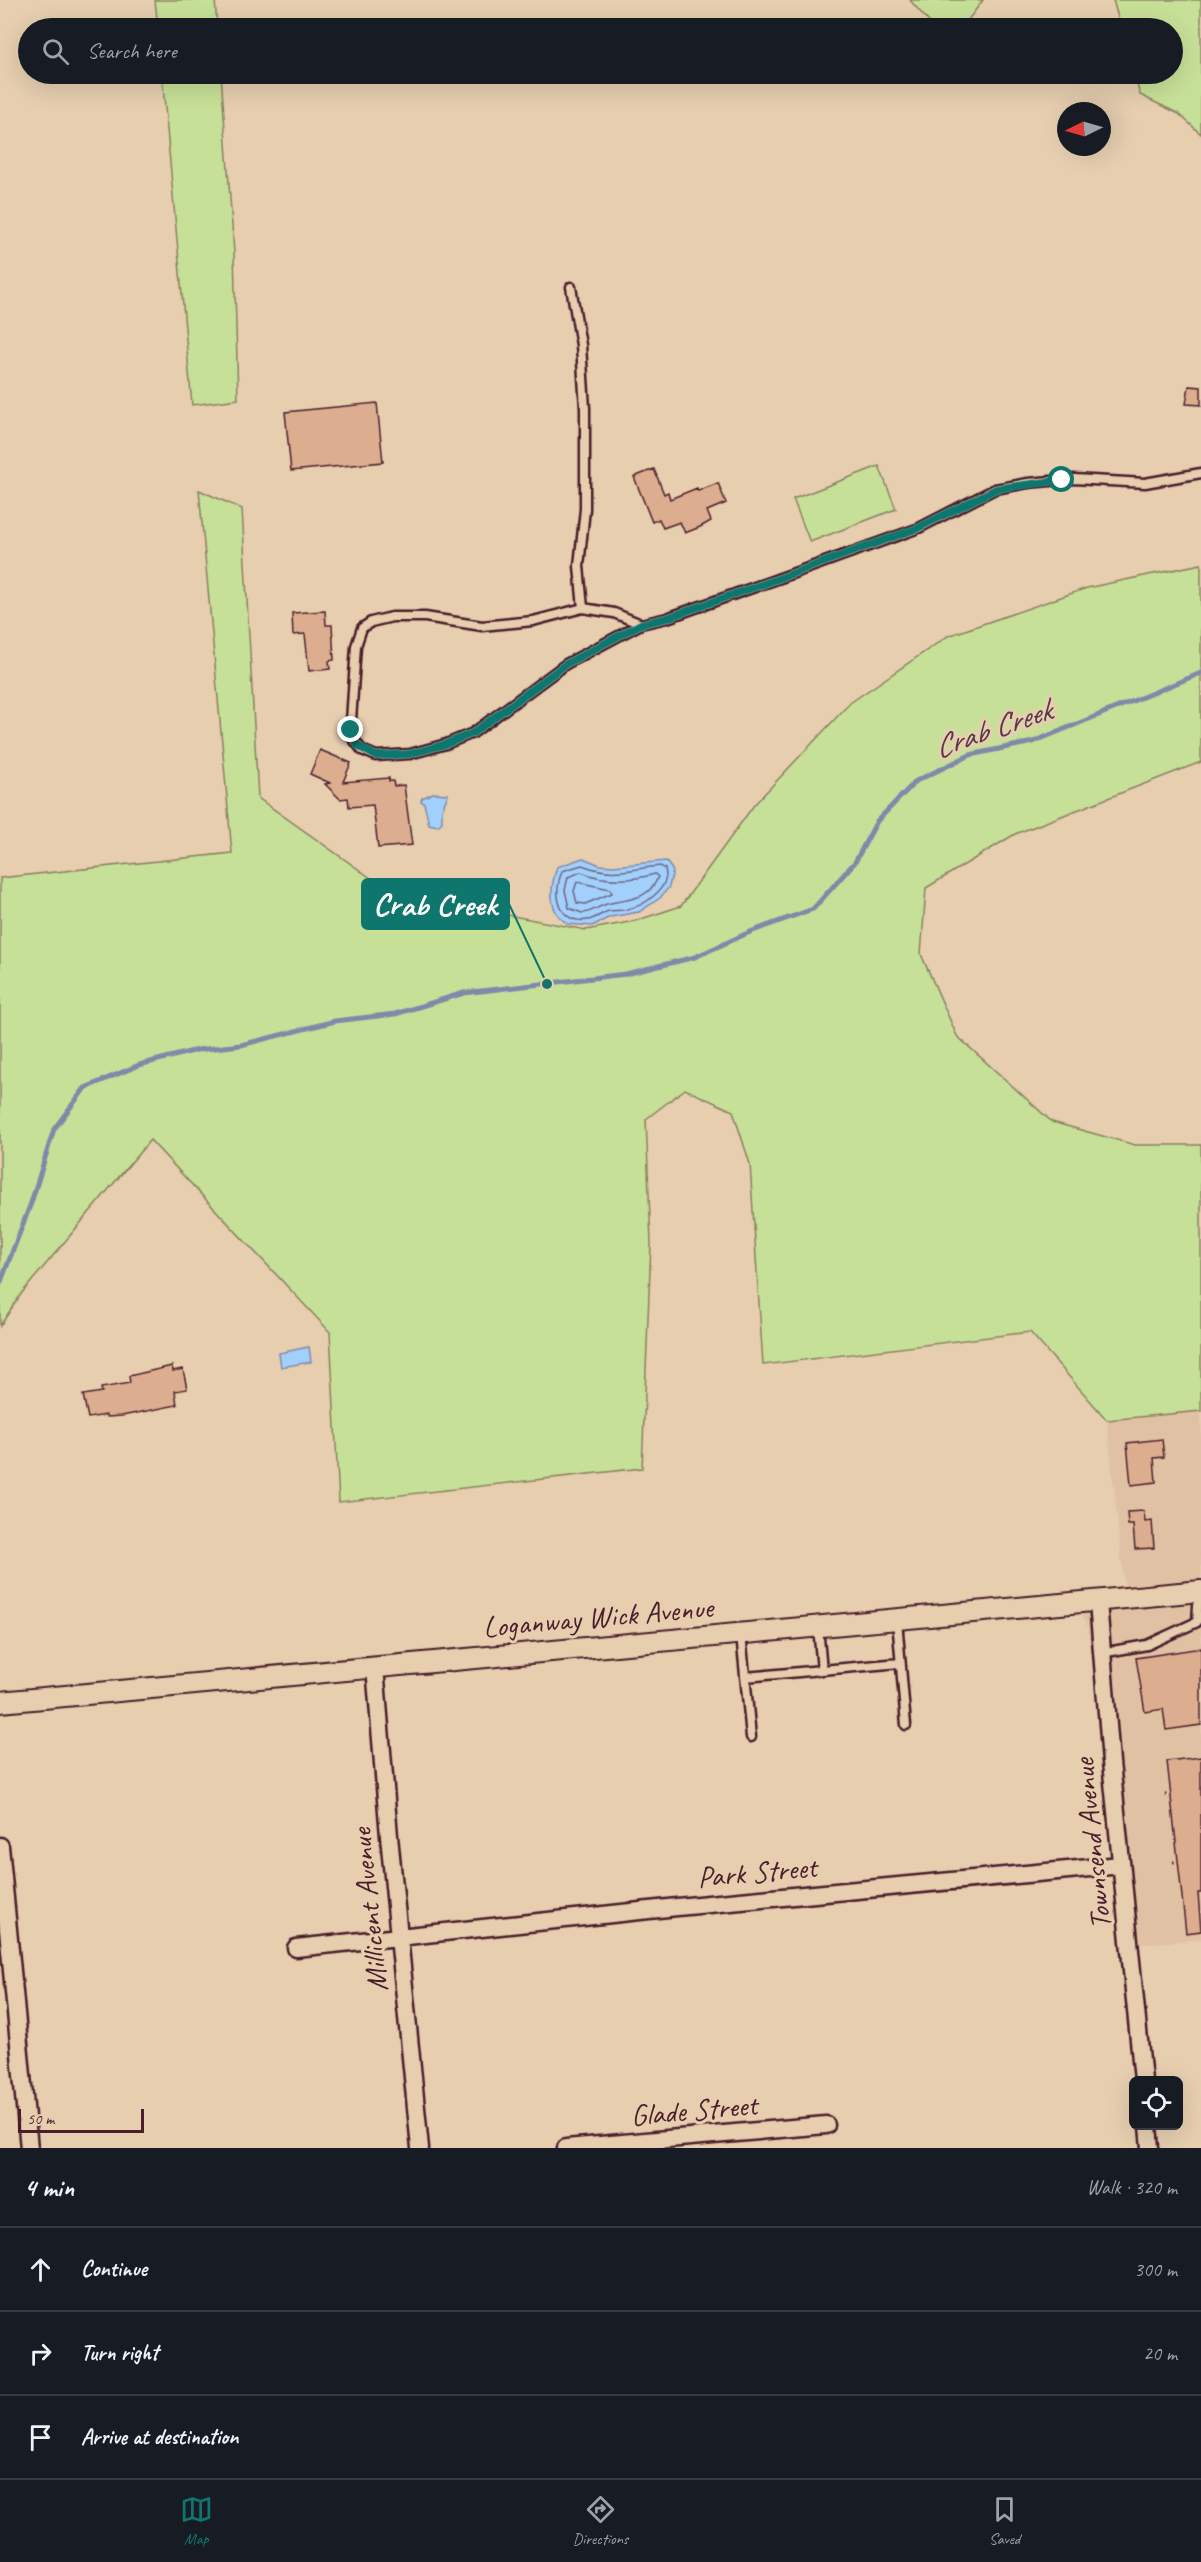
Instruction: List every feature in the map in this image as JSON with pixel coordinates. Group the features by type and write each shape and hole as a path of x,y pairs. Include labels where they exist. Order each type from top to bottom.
{"street":[{"name":"Loganway Wick Avenue","path":"0,1702 1200,1591"},
{"name":"Townsend Avenue","path":"1098,1602 1143,2076"},
{"name":"Millicent Avenue","path":"375,1667 420,2148"},
{"path":"0,1846 28,2148"},
{"name":"Park Street","path":"296,1948 677,1907 1121,1865"},
{"name":"Glade Street","path":"566,2148 826,2126"},
{"path":"1148,2130 1150,2148"}],"lane":[{"path":"571,287 581,345 585,409 585,509 579,566 583,608"},
{"path":"641,624 614,613 583,608 533,621 482,626 425,617 392,616 371,622 362,628 356,646 352,737 358,746 376,756 410,754 446,744 473,733 566,664 641,624 720,599 918,528 996,489 1074,479 1145,483 1201,473"},
{"path":"1101,1653 1147,1645 1197,1622 1200,1591"},
{"path":"897,1620 906,1725"},
{"path":"818,1627 822,1670"},
{"path":"741,1634 751,1737"},
{"path":"745,1677 900,1663"}],"path":[{"path":"1165,1795 1171,1794"}],"shaded area":[{"path":"1201,1411 1201,1579 1124,1585 1107,1420"},
{"path":"1201,1603 1201,1939 1121,1946 1088,1628 1080,1613"}],"green space":[{"path":"155,0 215,0 216,18 157,18"},
{"path":"910,0 983,0 970,18 925,18"},
{"path":"1113,0 1201,0 1201,134 1179,114 1140,95 1137,84 1183,84 1183,18 1118,18"},
{"path":"163,84 222,84 234,253 238,399 192,405"},
{"path":"879,466 896,509 810,542 793,499"},
{"path":"199,490 242,509 258,798 392,893 586,930 635,921 681,906 754,805 850,703 948,636 1087,588 1201,564 1201,762 1015,834 926,888 921,954 957,1036 1052,1122 1135,1145 1201,1145 1201,1411 1107,1420 1030,1332 763,1365 750,1164 733,1111 685,1089 646,1119 651,1244 642,1468 339,1502 330,1332 150,1140 21,1294 0,1326 0,878 232,853"}],"water":[{"path":"433,793 448,794 442,810 442,822 438,826 429,824 424,803 421,801 422,798"},
{"path":"583,858 600,865 613,866 666,861 673,871 669,887 660,898 639,912 610,917 592,926 568,924 556,913 553,906 552,891 555,875 557,867"},
{"path":"309,1347 311,1362 281,1367 279,1353"}],"building":[{"path":"1189,386 1201,387 1201,405 1186,404"},
{"path":"377,403 383,462 291,471 285,412"},
{"path":"654,469 664,494 668,492 670,499 697,488 698,491 718,483 726,503 707,511 711,521 685,533 680,522 663,528 659,519 652,522 634,477"},
{"path":"325,611 326,625 332,625 334,660 329,661 330,669 309,671 305,634 293,635 292,613"},
{"path":"320,750 351,763 343,782 389,778 389,781 393,781 394,786 404,785 412,845 378,848 373,805 349,807 348,798 340,799 325,784 330,783 310,774"},
{"path":"172,1366 173,1371 183,1369 187,1389 175,1391 177,1405 122,1416 107,1417 106,1415 88,1418 83,1395 102,1392 101,1388 130,1383 129,1376"},
{"path":"1162,1439 1164,1457 1154,1458 1156,1482 1131,1485 1127,1443"},
{"path":"1144,1511 1145,1522 1152,1521 1154,1548 1135,1549 1133,1525 1128,1525 1127,1512"},
{"path":"1201,1648 1201,1725 1166,1730 1163,1709 1145,1712 1136,1658"},
{"path":"1201,1757 1201,1893 1198,1893 1201,1931 1186,1933 1167,1761"}],"waterway":[{"name":"Crab Creek","path":"0,1284 31,1203 54,1129 85,1088 139,1065 197,1050 241,1045 335,1021 395,1014 464,993 626,974 695,957 750,932 813,909 855,862 877,821 916,781 970,755 1033,742 1201,673"}],"place":[{"name":"Crab Creek","path":"547,984"}],"route":[{"path":"351,730 352,737 358,746 368,754 376,756 410,754 446,744 473,733 566,664 641,624 667,618 918,528 996,489 1062,480"}]}
